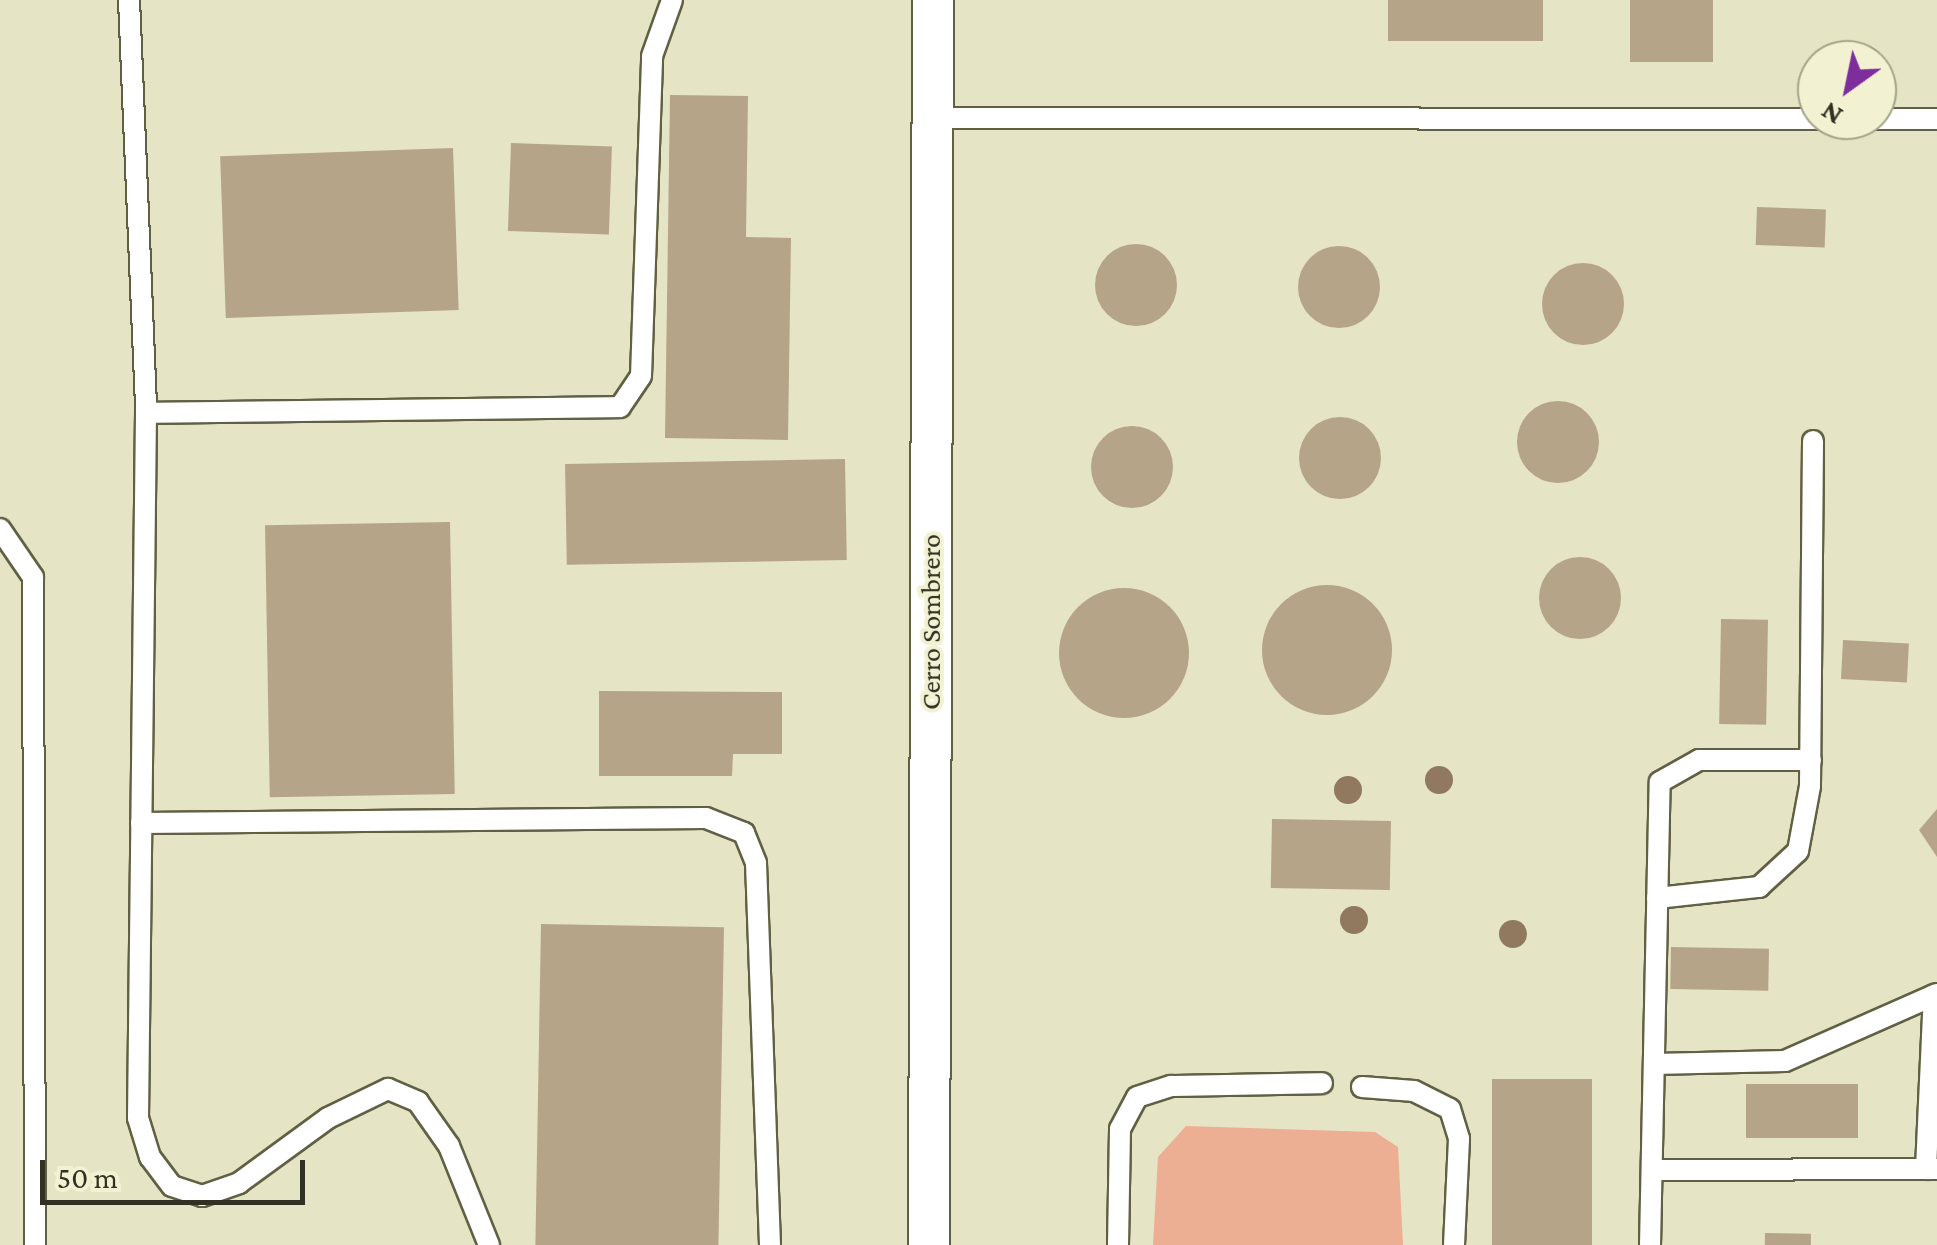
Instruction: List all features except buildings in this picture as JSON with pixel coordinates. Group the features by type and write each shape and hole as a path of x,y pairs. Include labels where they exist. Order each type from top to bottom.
{"street":[{"name":"Cerro Sombrero","path":"929,1245 933,0"}],"lane":[{"path":"128,0 146,413 138,1118 150,1157 172,1186 202,1196 239,1183 328,1118 388,1089 418,1102 449,1146 488,1245"},
{"path":"146,413 620,407 641,376 652,56 672,0"},
{"path":"920,0 933,0"},
{"path":"933,118 1937,119"},
{"path":"1658,898 1759,886 1798,851 1810,760 1814,441"},
{"path":"0,530 33,578 36,1245"},
{"path":"1650,1245 1660,782 1699,760 1810,760"},
{"path":"141,823 706,818 744,833 756,863 770,1245"},
{"path":"1652,1170 1932,1169 1936,994 1786,1061 1654,1064"},
{"path":"1118,1245 1120,1129 1137,1097 1171,1086 1322,1083"},
{"path":"1362,1087 1414,1091 1450,1109 1459,1139 1454,1245"}],"shaded area":[{"path":"1186,1126 1375,1132 1398,1147 1403,1245 1153,1245 1158,1157"}]}
